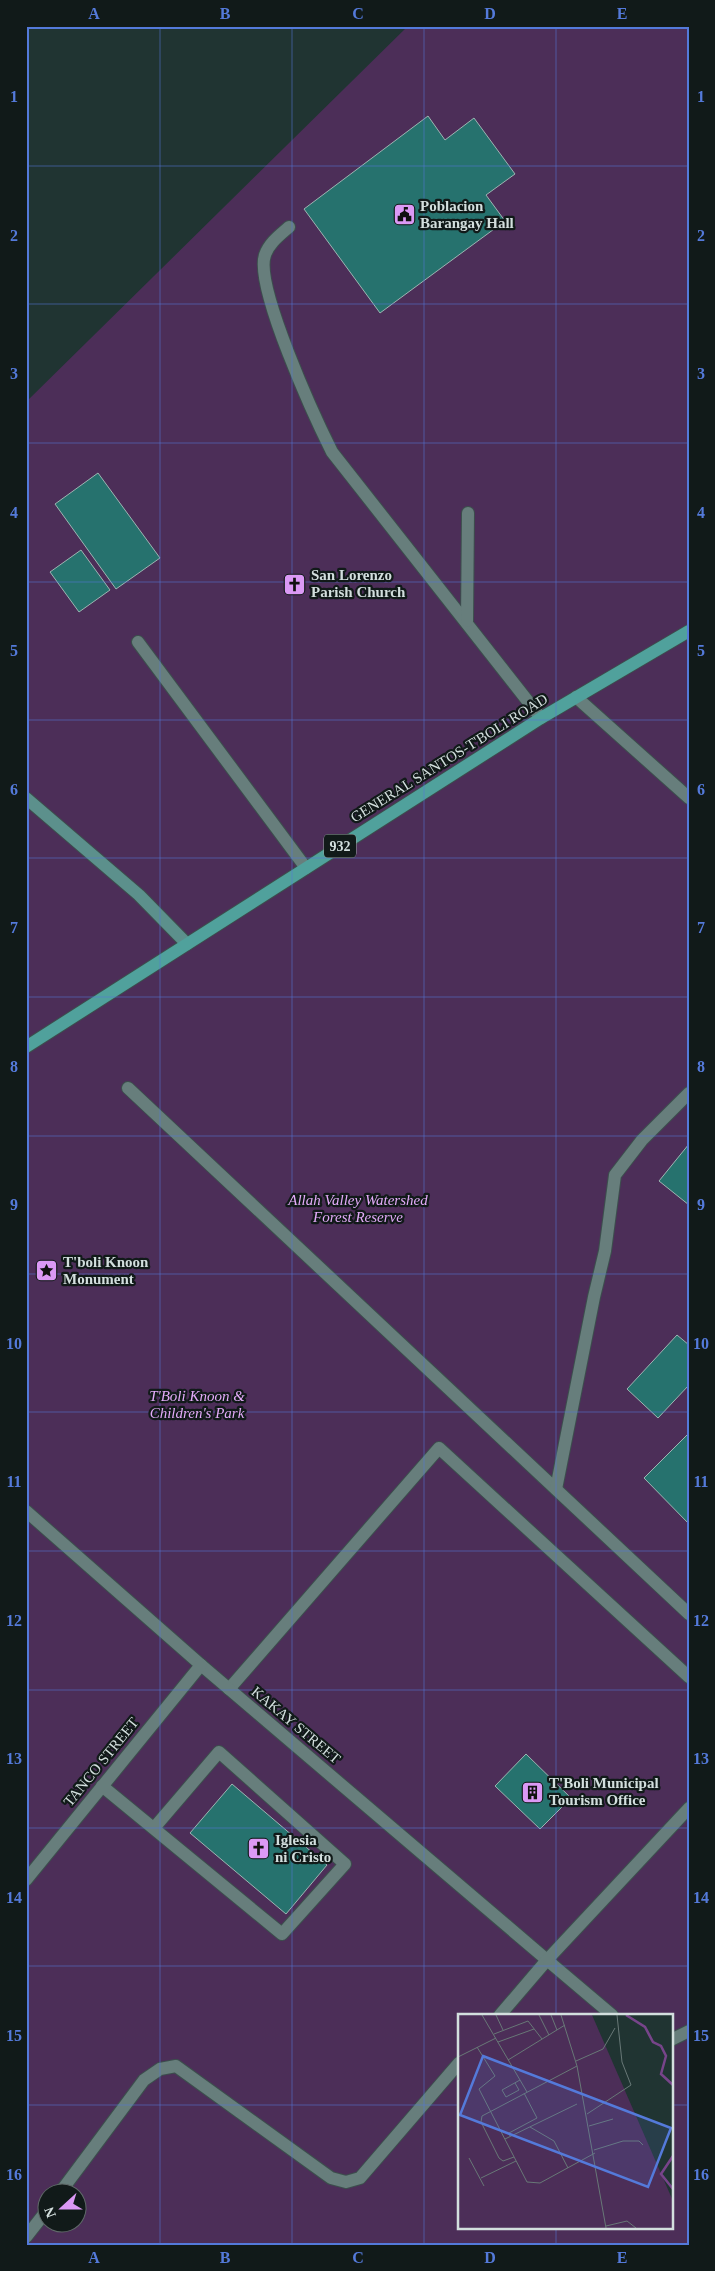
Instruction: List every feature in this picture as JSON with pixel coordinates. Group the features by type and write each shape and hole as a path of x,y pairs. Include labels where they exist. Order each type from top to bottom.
{"main road":[{"name":"GENERAL SANTOS-T'BOLI ROAD","path":"26,1047 541,718 689,631"}],"street":[{"path":"290,227 274,240 264,257 266,282 278,325 313,415 332,452 467,621 541,718"},
{"path":"467,621 468,513"},
{"path":"138,642 306,868"},
{"path":"576,697 689,798"},
{"path":"26,798 139,895 188,944"},
{"path":"128,1088 689,1614"},
{"path":"556,1490 594,1297 605,1251 615,1175 642,1140 689,1093"},
{"path":"229,1689 439,1448 689,1677"},
{"name":"KAKAY STREET","path":"26,1511 229,1689 611,2014"},
{"name":"TANCO STREET","path":"26,1880 202,1665"},
{"path":"102,1786 282,1934 345,1864 219,1752 154,1828"},
{"path":"501,2014 547,1960 689,1808"},
{"path":"672,2040 689,2032"},
{"path":"66,2184 144,2080 160,2069 176,2066 331,2178 346,2182 360,2178 458,2063"},
{"path":"26,2237 38,2222"}],"green space":[{"name":"Allah Valley Watershed Forest Reserve","path":"408,26 689,26 689,2245 26,2245 26,402"}],"building":[{"name":"Poblacion Barangay Hall","path":"428,116 445,140 474,118 515,174 486,195 505,221 380,313 304,209"},
{"path":"98,473 160,558 116,589 55,504"},
{"path":"81,550 110,590 79,612 50,572"},
{"path":"689,1144 689,1205 659,1181"},
{"path":"677,1335 689,1345 689,1385 658,1418 627,1389"},
{"path":"689,1433 689,1524 644,1478"},
{"name":"T'Boli Municipal Tourism Office","path":"526,1754 571,1798 540,1829 495,1786"},
{"name":"Iglesia ni Cristo","path":"232,1784 327,1865 286,1914 190,1833"}],"place":[{"name":"Poblacion Barangay Hall","path":"404,215"},
{"name":"San Lorenzo Parish Church","path":"295,584"},
{"name":"T'boli Knoon Monument","path":"47,1271"},
{"name":"T'Boli Municipal Tourism Office","path":"533,1792"},
{"name":"Iglesia ni Cristo","path":"259,1849"}],"park label":[{"name":"T'Boli Knoon & Children's Park","path":"197,1404"}]}
